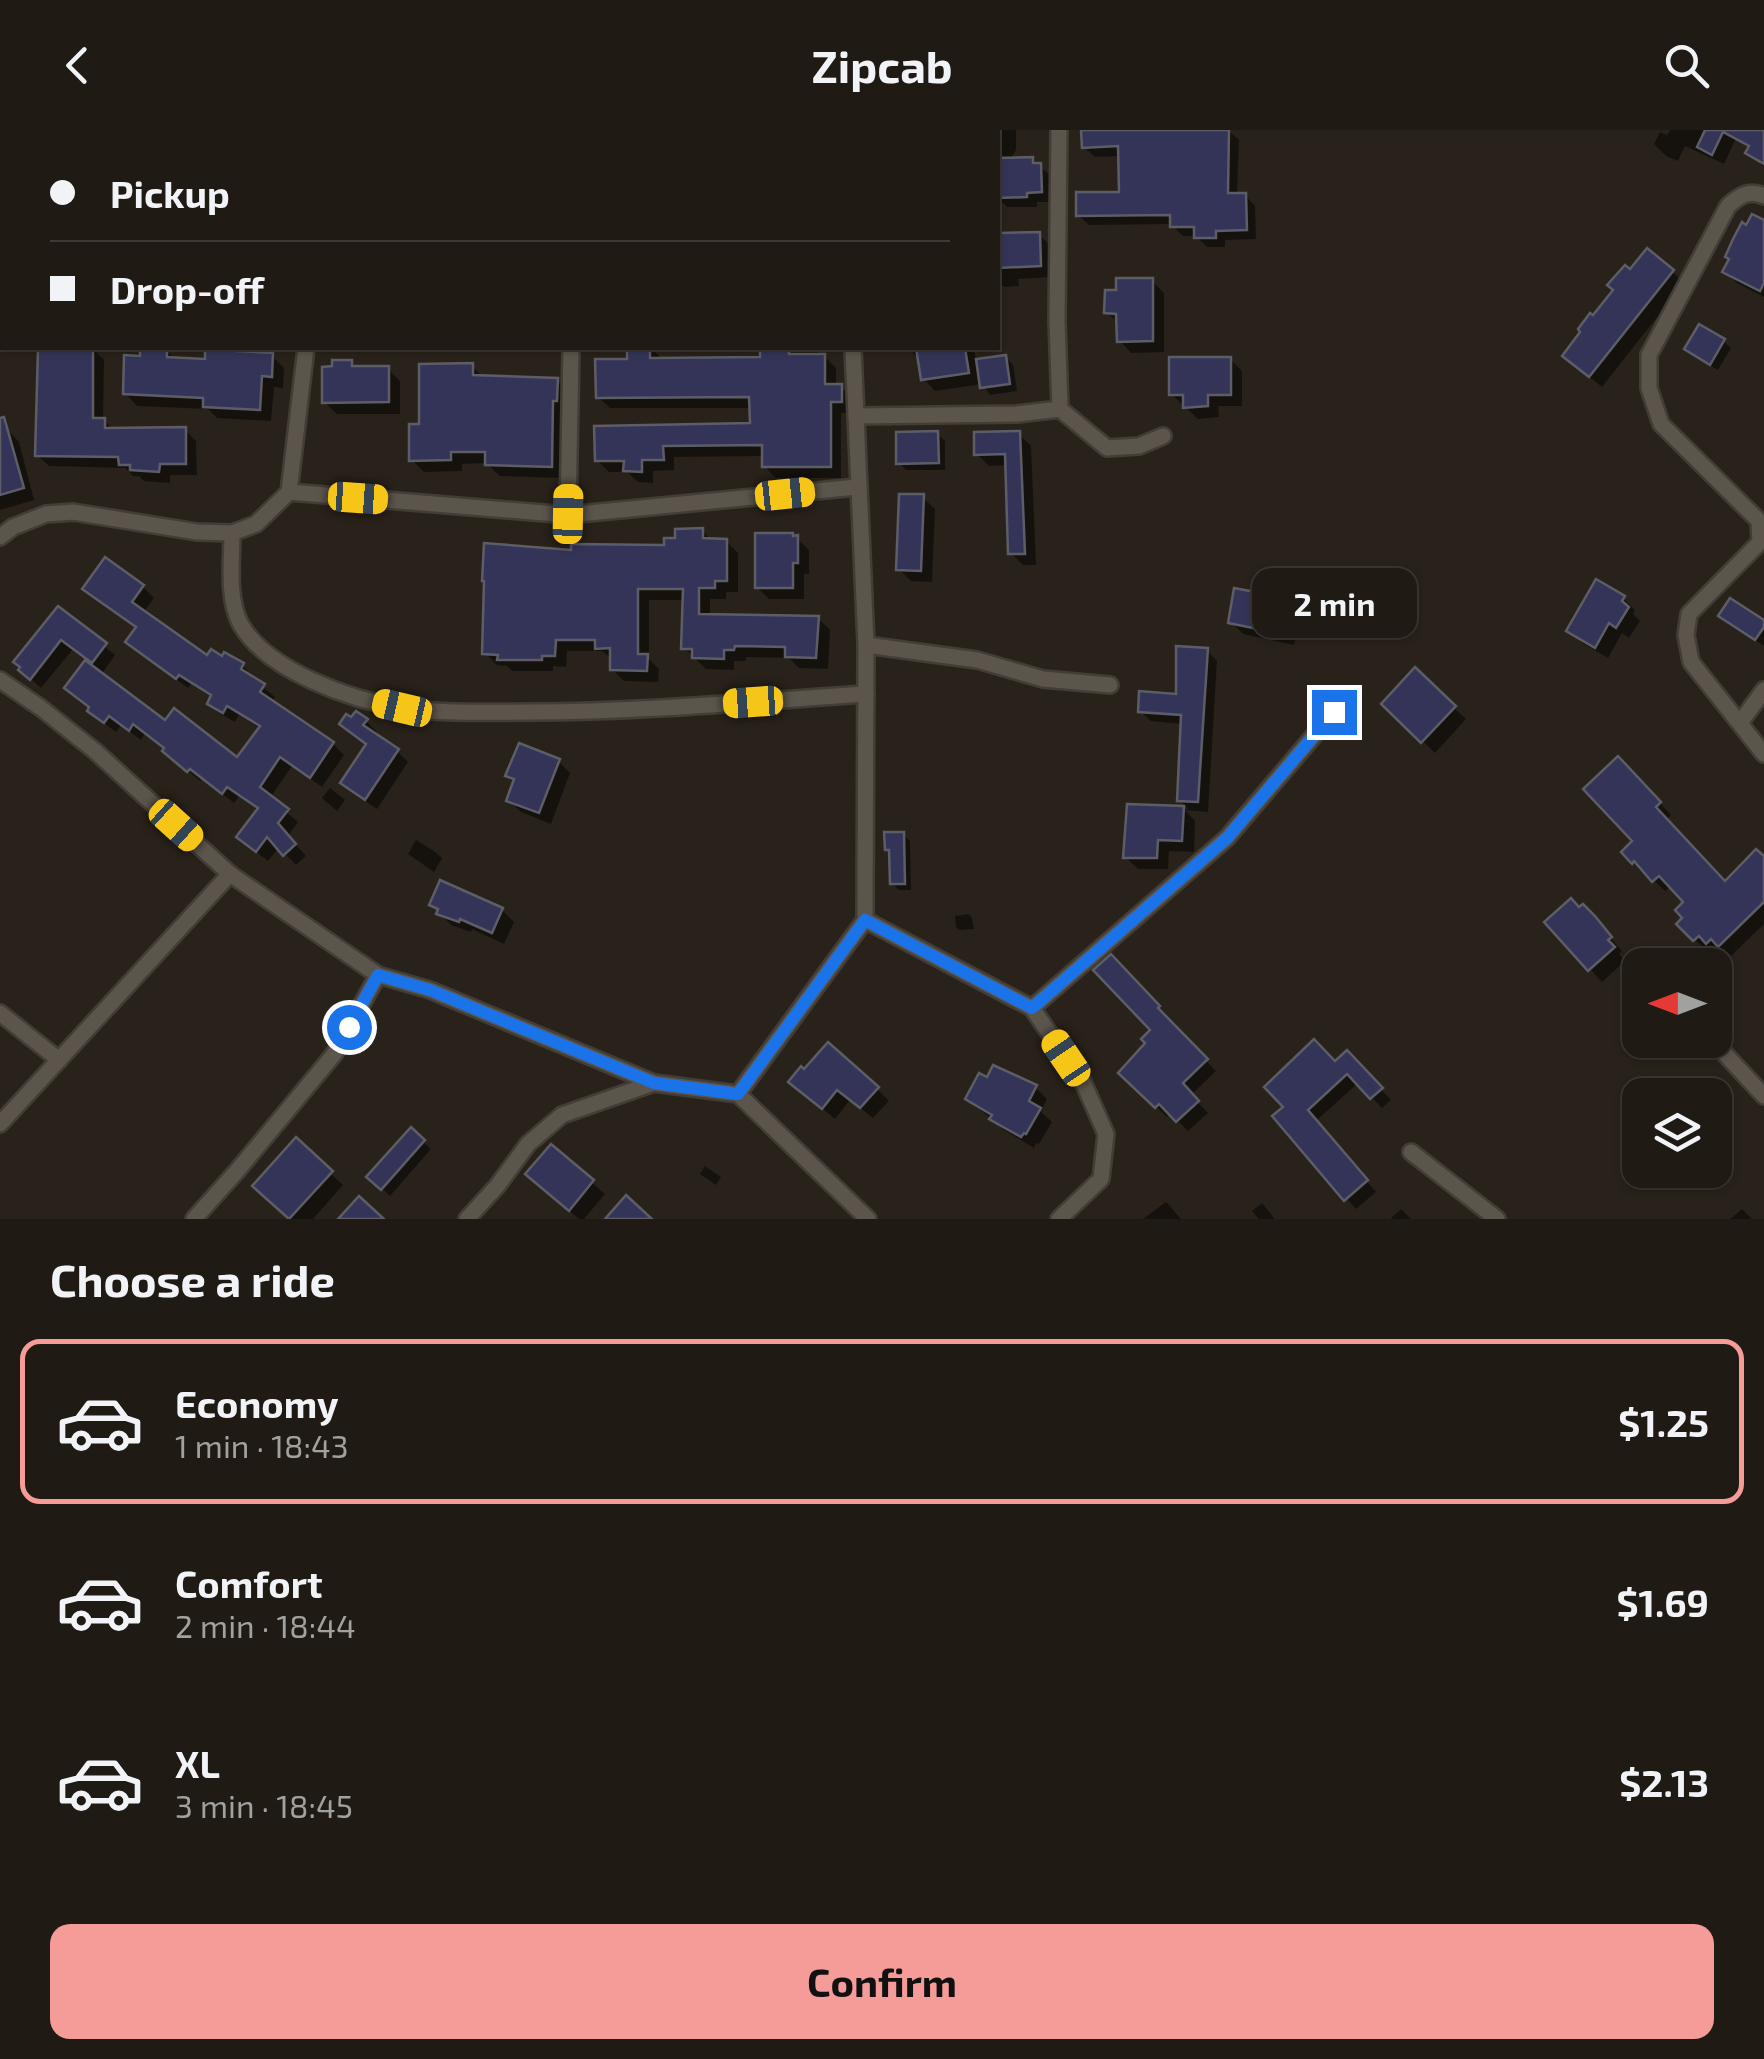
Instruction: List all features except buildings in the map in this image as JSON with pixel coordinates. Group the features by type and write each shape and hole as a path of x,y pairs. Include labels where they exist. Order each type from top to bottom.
{"street":[{"path":"1058,130 1060,409"},
{"path":"1764,196 1757,192 1741,194 1728,206 1649,355 1649,388 1661,424 1760,521 1760,542 1690,614 1686,634 1691,662 1764,754"},
{"path":"0,537 13,527 46,514 73,512 197,532 232,533 256,524 289,492 306,350"},
{"path":"568,514 571,350"},
{"path":"738,1094 865,920 866,645 853,350"},
{"path":"856,416 1017,414 1060,409 1107,448 1139,446 1164,436"},
{"path":"289,492 568,514 858,487"},
{"path":"232,533 232,596 242,627 268,654 298,675 360,699 458,713 584,712 866,694"},
{"path":"866,645 977,660 1043,679 1110,685"},
{"path":"0,680 95,751 230,874 378,975 430,990 654,1083 738,1094 868,1219"},
{"path":"1740,723 1764,690"},
{"path":"1032,1008 1227,838 1334,712"},
{"path":"0,1124 230,874"},
{"path":"865,920 1032,1008 1083,1082 1106,1134 1101,1179 1060,1219"},
{"path":"194,1219 335,1052 378,975"},
{"path":"0,1013 59,1060"},
{"path":"1729,1058 1764,1096"},
{"path":"466,1219 498,1185 528,1144 562,1115 654,1083"},
{"path":"1411,1152 1497,1219"}],"route":[{"path":"349,1027 378,975 430,990 654,1083 738,1094 865,920 1032,1008 1227,838 1334,712"}]}
